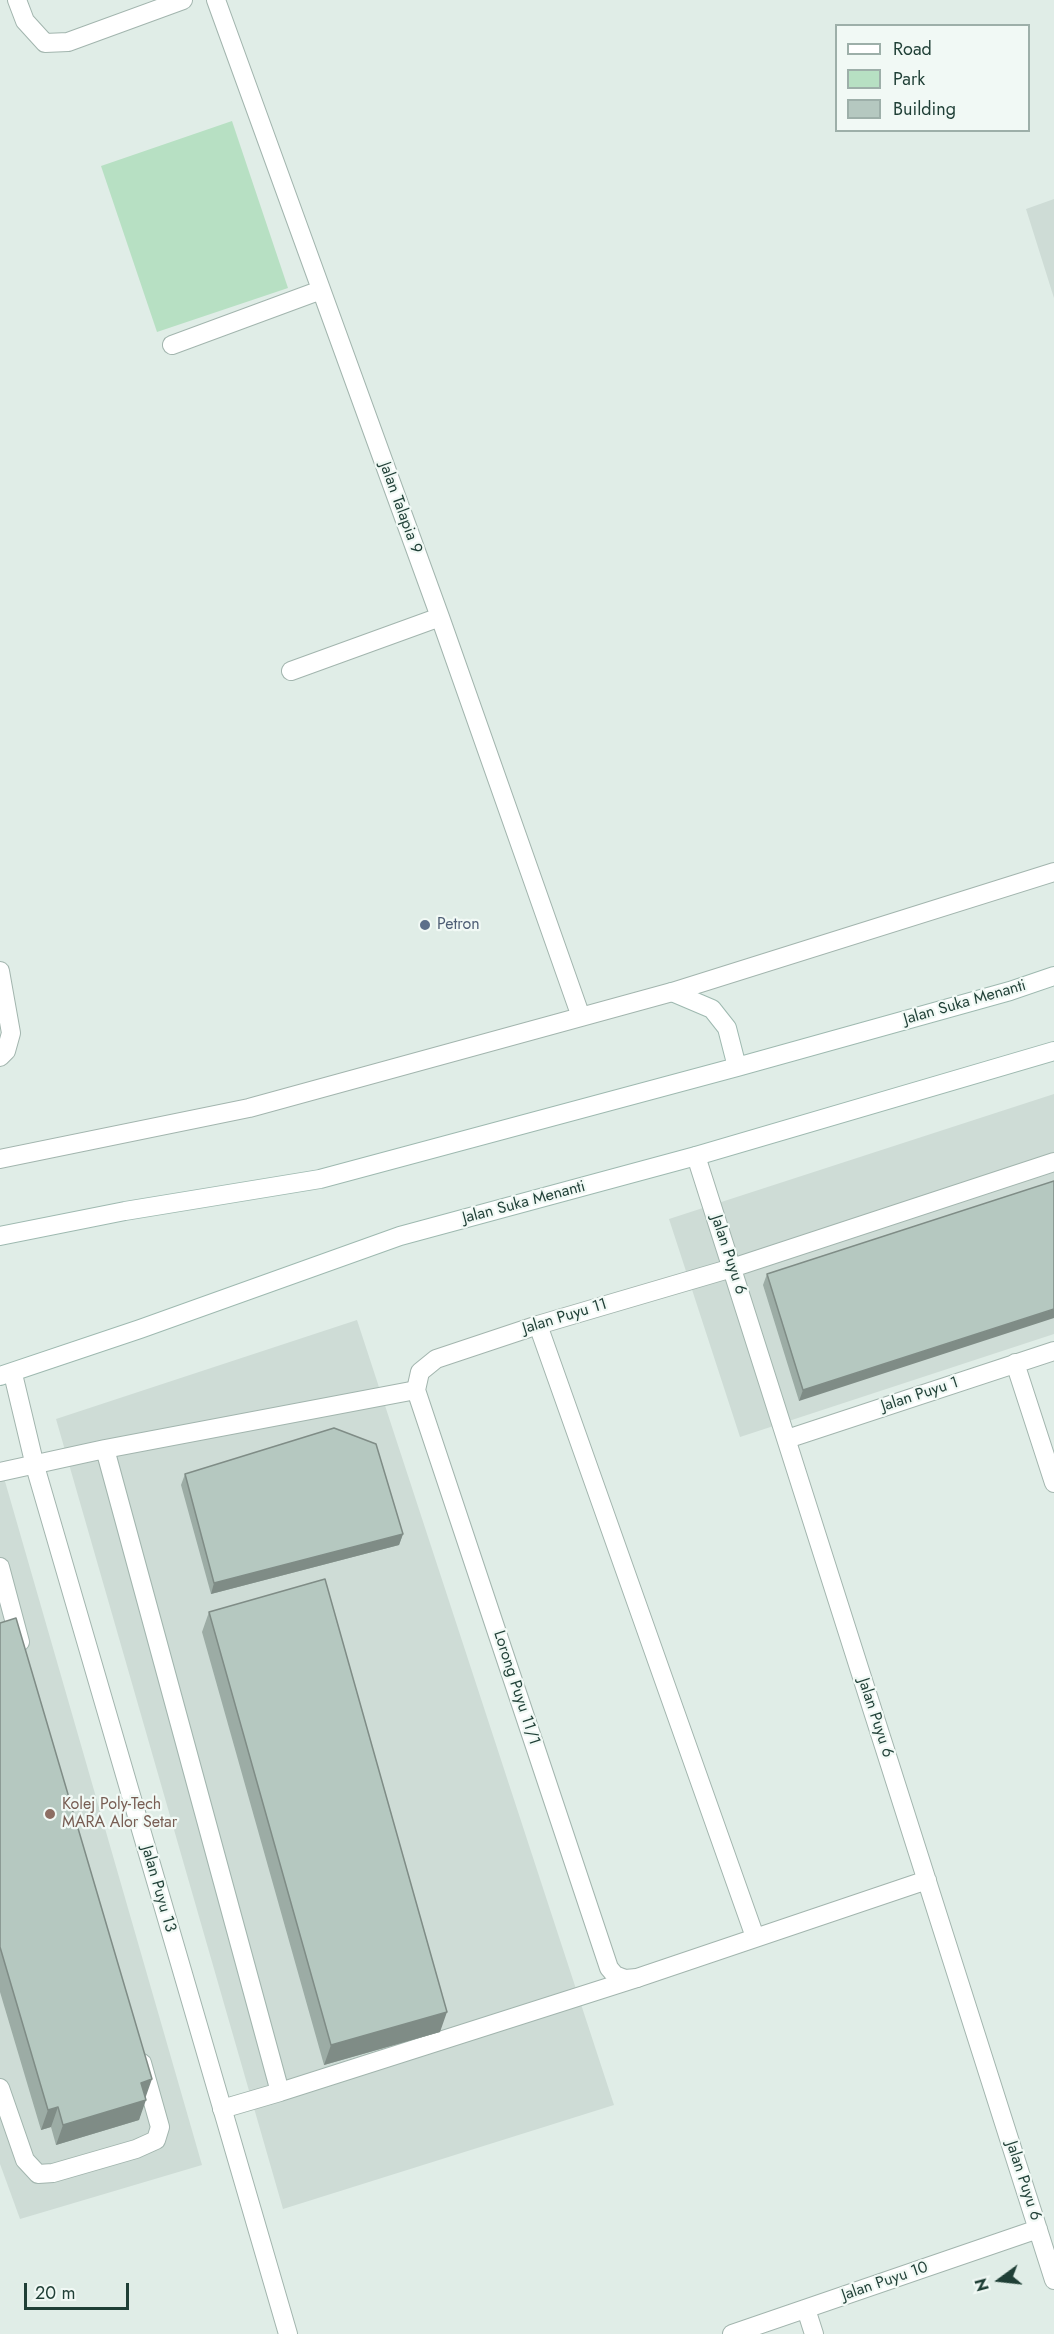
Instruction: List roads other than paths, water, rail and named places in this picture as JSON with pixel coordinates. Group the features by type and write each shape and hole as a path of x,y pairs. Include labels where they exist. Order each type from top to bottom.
{"street":[{"path":"17,0 25,21 45,43 68,42 183,0"},
{"name":"Jalan Talapia 9","path":"216,0 440,617 580,1017"},
{"path":"172,345 321,290"},
{"path":"291,671 440,617"},
{"path":"0,1159 249,1108 672,992 1054,872"},
{"path":"0,971 11,1033 6,1051 0,1057"},
{"name":"Jalan Suka Menanti","path":"0,1236 320,1179 737,1067 1010,991 1054,976"},
{"path":"672,992 712,1009 728,1028 737,1067"},
{"name":"Jalan Suka Menanti","path":"6,1375 400,1236 696,1156 1054,1051"},
{"name":"Jalan Puyu 6","path":"696,1156 1054,2280"},
{"name":"Jalan Puyu 11","path":"416,1390 420,1372 436,1359 538,1324 732,1268 1054,1162"},
{"path":"538,1324 755,1937"},
{"name":"Jalan Puyu 1","path":"787,1439 1054,1351"},
{"path":"1015,1363 1054,1483"},
{"name":"Jalan Puyu 13","path":"6,1375 35,1466 288,2334"},
{"path":"0,1472 105,1449 416,1390"},
{"name":"Lorong Puyu 11/1","path":"416,1390 609,1968 631,1978"},
{"path":"105,1449 280,2092"},
{"path":"0,1567 7,1623 24,1655"},
{"path":"222,2109 927,1880"},
{"path":"0,2088 25,2160 38,2174 53,2173 136,2149 156,2140 160,2127 137,2046"},
{"name":"Jalan Puyu 10","path":"732,2334 1038,2229"},
{"path":"806,2309 814,2334"}],"place":[{"name":"Petron","path":"425,925"},
{"name":"Kolej Poly-Tech MARA Alor Setar","path":"50,1814"}]}
